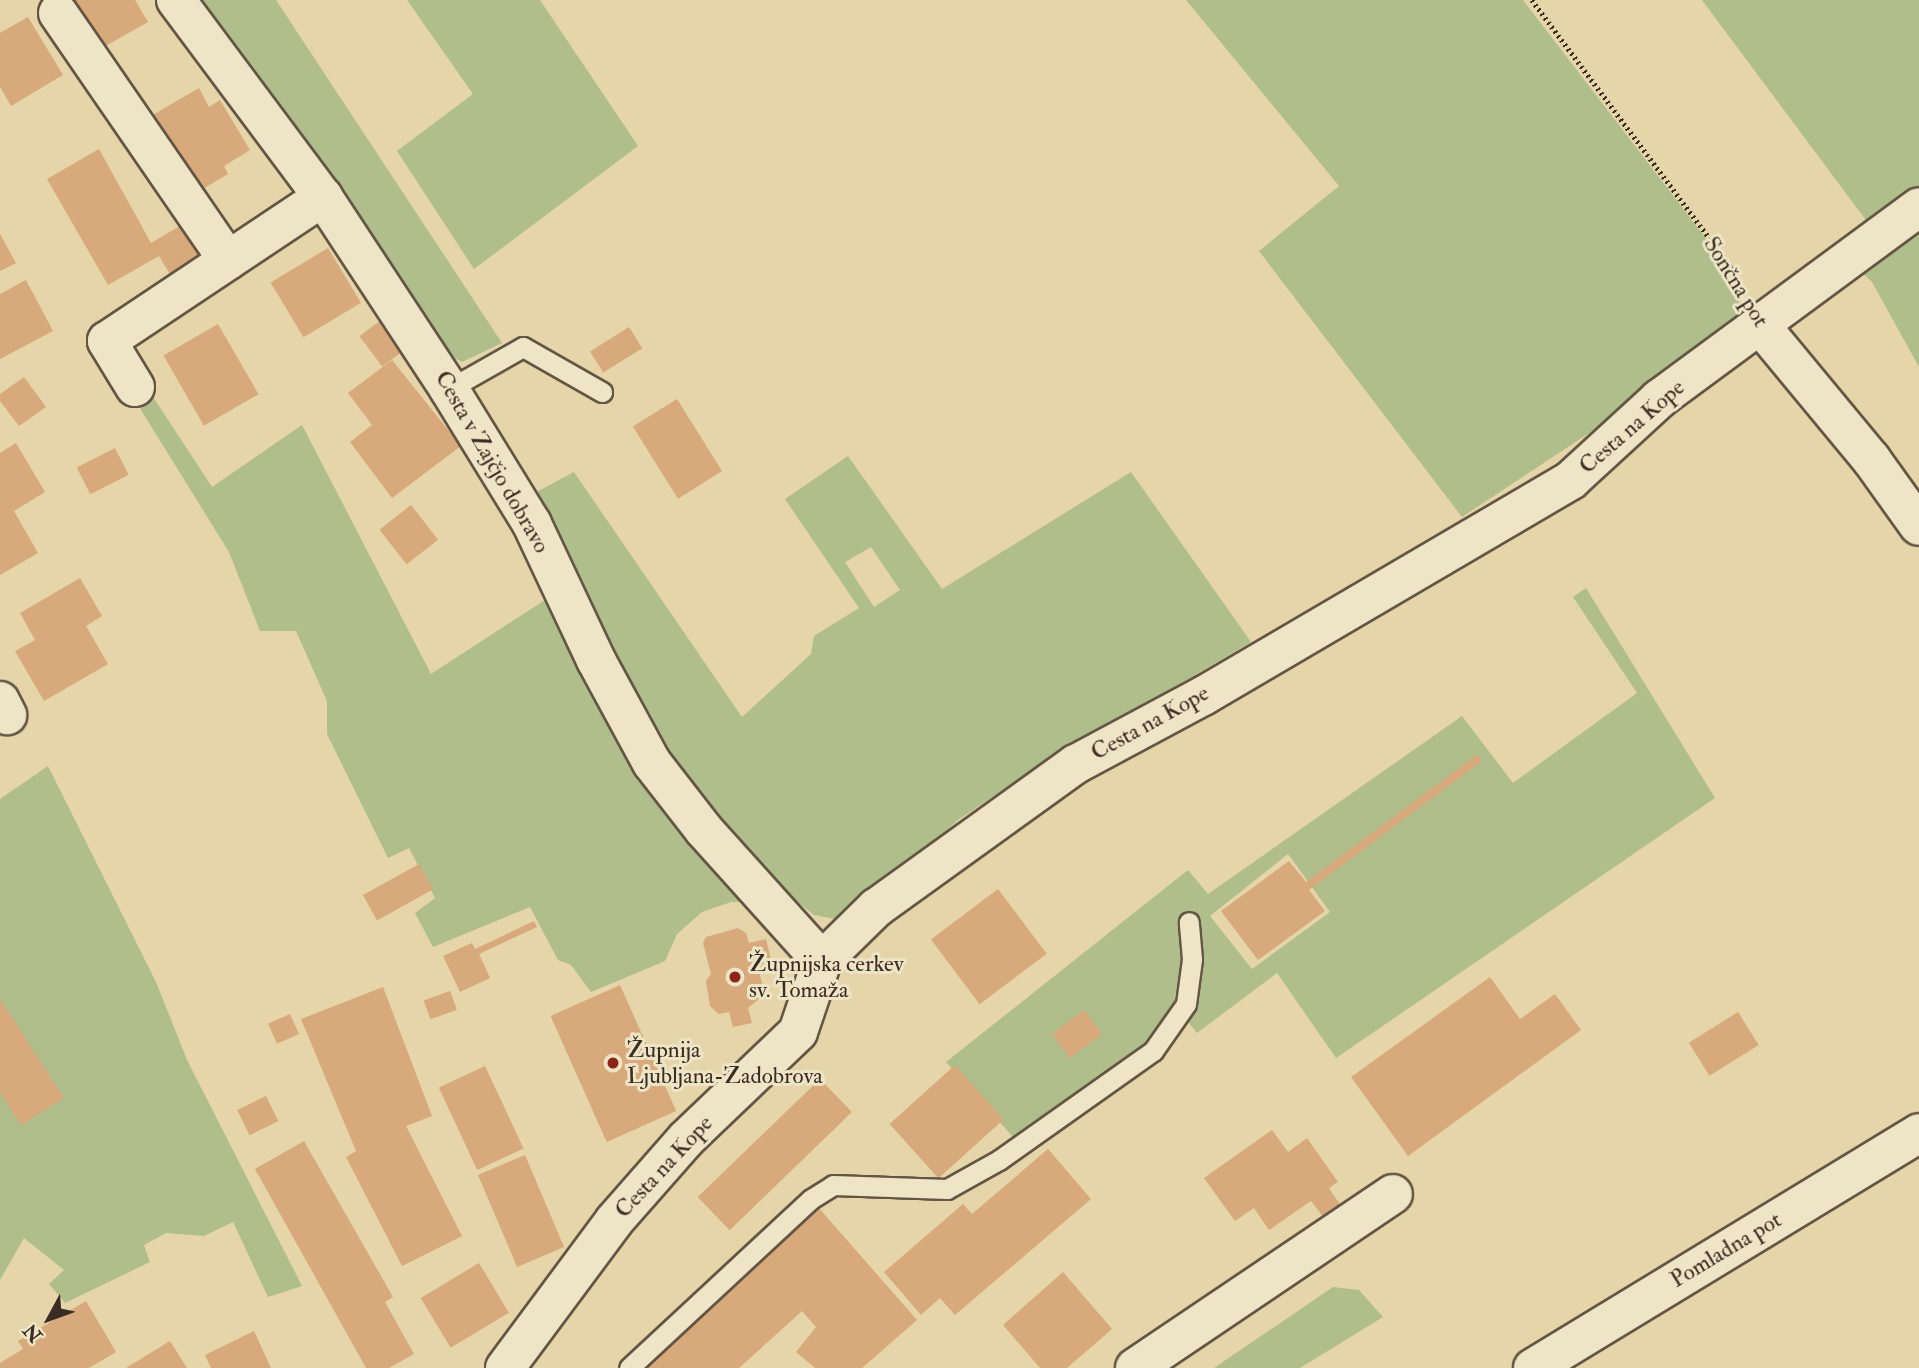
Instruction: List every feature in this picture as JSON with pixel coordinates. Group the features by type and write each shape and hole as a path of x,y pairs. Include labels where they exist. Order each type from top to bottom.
{"street":[{"name":"Cesta v Zajčjo dobravo","path":"176,0 323,197 449,389 532,524 596,660 652,763 704,830 822,961"},
{"path":"58,13 228,260"},
{"path":"135,387 107,341 323,197"},
{"name":"Cesta na Kope","path":"505,1368 614,1221 686,1139 797,1032 822,961 876,908 1076,764 1203,695 1571,480 1658,399 1919,207"},
{"name":"Sončna pot","path":"1760,325 1871,459 1919,526"},
{"name":"Pomladna pot","path":"1533,1368 1919,1133"},
{"path":"1135,1368 1394,1194"}],"lane":[{"path":"449,389 523,347 602,392"},
{"path":"629,1368 833,1185 947,1189 1031,1139 1153,1051 1186,1004 1192,959 1189,922"}],"path":[{"name":"Sončna pot","path":"1532,0 1731,267 1760,325"}],"green space":[{"path":"189,0 276,0 502,343 462,362 447,354"},
{"path":"407,0 540,0 638,146 474,269 397,151 473,94"},
{"path":"1186,0 1523,0 1711,245 1740,292 1745,311 1737,324 1609,420 1462,517 1259,251 1339,186"},
{"path":"1702,0 1919,0 1919,193 1871,227"},
{"path":"1919,217 1919,367 1872,282 1854,265"},
{"path":"140,377 212,487 302,425 431,674 554,594 762,902 731,902 702,912 677,934 665,961 591,992 571,965 558,960 530,907 433,947 415,913 435,898 409,848 388,858 327,734 327,701 296,631 260,631 229,552 141,410"},
{"path":"848,456 942,589 1131,472 1251,642 1022,777 958,820 868,902 840,920 814,915 780,888 685,779 648,721 527,497 574,472 742,717 811,654 814,636 859,608 785,499","holes":["871,547 900,590 874,607 845,562"]},
{"path":"1586,588 1715,798 1336,1058 1277,973 1197,1033 1177,1008 1168,1012 1165,1025 1128,1057 1013,1137 946,1062 1188,870 1208,894 1462,716 1513,783 1637,693 1573,597","holes":["1288,854 1330,912 1252,969 1210,916"]},
{"path":"48,766 156,982 187,1060 302,1286 268,1297 233,1222 204,1236 166,1233 144,1245 150,1262 65,1303 49,1284 64,1270 24,1238 0,1280 0,799"},
{"path":"1333,1287 1359,1290 1383,1317 1300,1368 1214,1368"}],"building":[{"path":"63,0 135,0 148,22 93,53"},
{"path":"28,17 63,75 11,106 0,87 0,33"},
{"path":"199,88 209,107 220,100 250,150 224,166 228,174 189,197 144,120"},
{"path":"99,149 151,243 185,223 205,257 171,276 159,256 108,285 47,179"},
{"path":"0,234 16,263 0,271"},
{"path":"328,248 361,303 304,337 271,283"},
{"path":"26,280 53,331 0,359 0,294"},
{"path":"385,317 408,347 382,367 359,336"},
{"path":"218,324 258,394 204,426 163,356"},
{"path":"629,327 642,348 603,373 590,351"},
{"path":"392,360 461,446 392,498 350,442 372,425 348,393"},
{"path":"24,377 46,407 19,426 0,401 0,394"},
{"path":"677,399 722,471 678,499 633,427"},
{"path":"16,443 45,492 14,511 38,553 0,575 0,453"},
{"path":"115,448 129,475 90,494 77,468"},
{"path":"411,505 438,540 407,564 379,530"},
{"path":"80,578 102,616 86,626 108,664 44,701 15,651 35,640 20,613"},
{"path":"1478,754 1482,761 1309,890 1325,911 1258,960 1221,911 1289,861 1306,882"},
{"path":"419,864 433,889 377,920 363,895"},
{"path":"998,889 1047,954 980,1004 931,940"},
{"path":"534,921 537,927 479,954 490,978 460,992 443,956 472,943 475,949"},
{"name":"Župnijska cerkev sv. Tomaža","path":"738,928 746,933 749,943 766,939 772,964 758,968 765,994 748,1008 752,1023 733,1027 729,1012 719,1014 710,1006 706,981 711,974 703,943 706,937"},
{"path":"1490,977 1520,1019 1555,994 1581,1030 1408,1156 1351,1077"},
{"name":"Župnija Ljubljana-Zadobrova","path":"620,985 676,1111 607,1142 551,1016"},
{"path":"383,987 432,1116 406,1126 462,1236 402,1266 346,1157 356,1151 301,1019"},
{"path":"450,991 457,1010 431,1019 424,1001"},
{"path":"0,999 64,1098 21,1125 0,1092"},
{"path":"1084,1010 1102,1034 1070,1058 1052,1034"},
{"path":"1738,1012 1759,1045 1709,1076 1689,1043"},
{"path":"290,1014 299,1034 277,1044 268,1024"},
{"path":"955,1065 1004,1119 938,1178 890,1124"},
{"path":"485,1066 523,1148 477,1170 439,1088"},
{"path":"820,1079 852,1112 730,1230 698,1197"},
{"path":"266,1096 278,1121 250,1135 237,1110"},
{"path":"1272,1130 1288,1152 1307,1138 1338,1182 1329,1188 1341,1206 1324,1218 1311,1201 1269,1230 1254,1208 1235,1221 1204,1178"},
{"path":"304,1141 393,1297 385,1302 414,1354 389,1368 366,1368 255,1169"},
{"path":"1048,1149 1091,1199 955,1315 940,1298 921,1315 884,1272 963,1204 972,1214"},
{"path":"525,1155 564,1247 517,1267 478,1175"},
{"path":"818,1207 917,1320 862,1368 815,1368 796,1352 816,1327 802,1311 739,1368 640,1368"},
{"path":"479,1263 509,1313 451,1348 421,1298"},
{"path":"1063,1272 1112,1329 1067,1368 1040,1368 1003,1325"},
{"path":"86,1301 116,1352 89,1368 0,1368 0,1363 23,1349 18,1341"},
{"path":"254,1331 271,1368 211,1368 205,1355"},
{"path":"170,1341 187,1368 126,1368"}],"place":[{"name":"Župnijska cerkev sv. Tomaža","path":"735,977"},
{"name":"Župnija Ljubljana-Zadobrova","path":"613,1063"}]}
